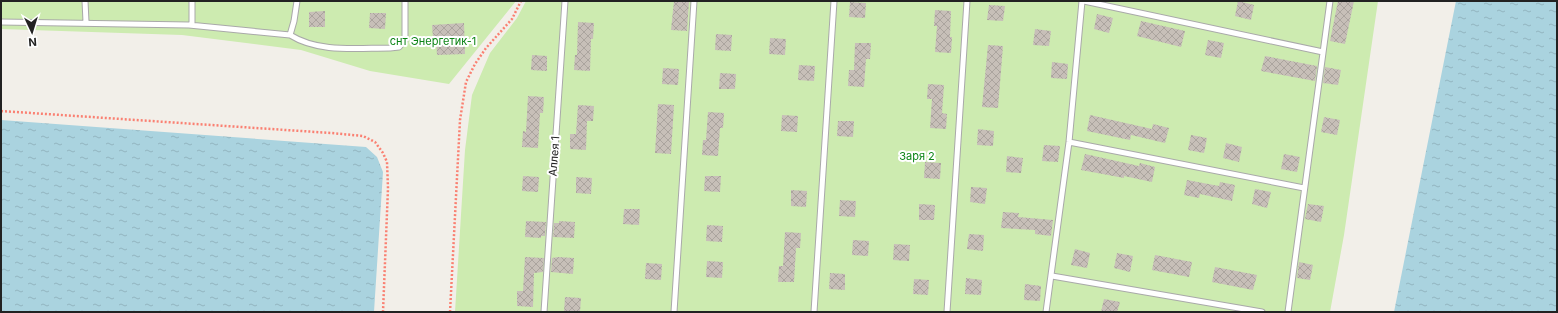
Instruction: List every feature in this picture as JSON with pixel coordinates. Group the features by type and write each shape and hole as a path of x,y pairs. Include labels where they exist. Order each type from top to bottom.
{"lane":[{"path":"85,1 86,22"},
{"path":"192,1 192,25"},
{"path":"290,35 297,1"},
{"path":"1,22 86,22 192,25 290,35 300,42 316,46 338,48 390,48 399,46 405,40 405,1"},
{"name":"Аллея 1","path":"544,312 565,1"},
{"path":"674,312 694,1"},
{"path":"814,312 834,1"},
{"path":"947,312 967,1"},
{"path":"1046,312 1069,142 1083,1 1322,52"},
{"path":"1288,312 1330,1"},
{"path":"1069,142 1304,188"},
{"path":"1052,276 1262,312"}],"path":[{"path":"450,312 460,120 466,82 475,64 486,48 512,19 521,1"},
{"path":"1,111 331,133 363,136 375,142 383,153 387,162 388,188 383,312"}],"green space":[{"name":"снт Энергетик-1","path":"1,1 516,1 449,84 370,71 301,50 182,35 1,29"},
{"name":"Заря 2","path":"526,1 1378,1 1344,235 1330,312 455,312 465,150 472,95 490,53 517,18"}],"water":[{"path":"1456,1 1557,1 1557,312 1394,312"},
{"path":"1,120 366,147 377,157 383,172 374,312 1,312"}],"building":[{"path":"674,1 689,1 687,31 671,30"},
{"path":"1238,1 1254,5 1251,20 1235,16"},
{"path":"1338,1 1354,1 1345,44 1330,41"},
{"path":"850,2 866,3 865,18 849,17"},
{"path":"989,5 1005,6 1003,21 987,20"},
{"path":"935,10 951,11 951,53 935,52 937,26 934,26"},
{"path":"325,11 325,27 309,27 309,12"},
{"path":"370,13 386,13 385,29 369,28"},
{"path":"1097,14 1113,18 1109,33 1094,29"},
{"path":"1141,21 1185,31 1181,47 1137,36"},
{"path":"578,22 594,23 593,39 591,39 590,71 574,70 575,55 577,55"},
{"path":"464,23 465,54 437,55 436,37 433,38 432,25"},
{"path":"1035,29 1051,31 1049,46 1033,45"},
{"path":"716,34 732,35 731,51 715,50"},
{"path":"770,38 786,39 785,55 769,54"},
{"path":"1208,40 1224,43 1221,58 1205,55"},
{"path":"855,43 871,43 870,59 866,59 864,87 848,86 849,70 854,70"},
{"path":"988,45 1003,46 998,108 982,107"},
{"path":"532,55 547,56 547,71 531,70"},
{"path":"1265,56 1317,66 1315,81 1261,71"},
{"path":"1052,62 1068,64 1067,79 1051,78"},
{"path":"799,65 815,66 814,81 798,80"},
{"path":"1325,67 1341,70 1338,85 1323,83"},
{"path":"663,68 679,69 678,85 662,84"},
{"path":"720,73 736,74 735,89 719,89"},
{"path":"928,84 944,85 942,113 947,114 946,129 930,128 932,99 927,99"},
{"path":"528,96 544,97 543,113 540,113 538,148 522,147 523,131 526,132"},
{"path":"658,104 674,105 671,154 655,153"},
{"path":"578,105 594,106 593,121 587,121 586,150 570,149 570,134 576,134"},
{"path":"708,112 724,113 723,128 720,128 718,156 702,155 703,140 706,140"},
{"path":"782,115 798,116 797,132 781,131"},
{"path":"1090,115 1152,129 1153,124 1169,128 1165,143 1131,135 1130,140 1087,131"},
{"path":"1324,117 1340,120 1337,135 1321,132"},
{"path":"838,121 854,121 853,137 837,136"},
{"path":"978,129 994,131 993,146 977,145"},
{"path":"1191,135 1207,138 1204,153 1188,150"},
{"path":"1226,143 1242,147 1239,162 1223,158"},
{"path":"1044,145 1060,146 1058,162 1042,161"},
{"path":"1085,154 1139,166 1140,163 1155,167 1152,182 1124,176 1124,178 1081,170"},
{"path":"1284,154 1300,157 1297,172 1281,169"},
{"path":"1007,156 1023,158 1021,173 1006,172"},
{"path":"925,162 941,163 940,179 924,178"},
{"path":"523,176 539,177 538,192 522,191"},
{"path":"705,176 721,176 720,192 704,191"},
{"path":"576,177 592,178 591,194 576,193"},
{"path":"1187,180 1219,186 1220,182 1235,185 1232,201 1200,194 1199,198 1184,195"},
{"path":"971,187 987,188 985,204 970,202"},
{"path":"1255,189 1271,192 1267,208 1252,204"},
{"path":"791,190 807,191 806,207 791,206"},
{"path":"840,200 856,201 855,217 839,216"},
{"path":"919,204 935,205 934,220 919,220"},
{"path":"1308,204 1324,206 1321,222 1305,219"},
{"path":"624,209 640,209 639,225 623,224"},
{"path":"1003,212 1019,213 1018,217 1053,220 1051,236 1035,234 1035,230 1001,228"},
{"path":"526,221 546,222 545,236 541,236 541,238 525,237"},
{"path":"559,221 575,222 574,238 553,237 554,223 559,223"},
{"path":"707,225 723,226 722,242 706,241"},
{"path":"785,232 801,233 800,248 796,248 794,282 778,282 779,266 783,266"},
{"path":"969,234 984,235 983,251 967,249"},
{"path":"853,240 869,241 868,256 852,255"},
{"path":"894,244 910,245 909,261 893,260"},
{"path":"1075,249 1090,253 1087,268 1071,265"},
{"path":"1117,253 1133,256 1130,272 1114,268"},
{"path":"1155,255 1192,262 1189,277 1152,270"},
{"path":"525,257 544,258 543,272 534,273 533,307 517,306 517,291 523,291"},
{"path":"552,258 574,258 573,274 551,272"},
{"path":"707,261 723,262 722,278 706,277"},
{"path":"1299,262 1313,265 1310,280 1297,278"},
{"path":"646,263 662,264 661,280 645,279"},
{"path":"1215,267 1257,275 1253,290 1212,282"},
{"path":"830,273 845,274 845,290 829,289"},
{"path":"966,278 982,280 981,295 965,294"},
{"path":"914,279 929,280 928,295 913,294"},
{"path":"1025,284 1041,286 1040,301 1024,300"},
{"path":"565,297 581,298 580,312 564,312"},
{"path":"1104,299 1120,302 1117,312 1101,312"}]}
